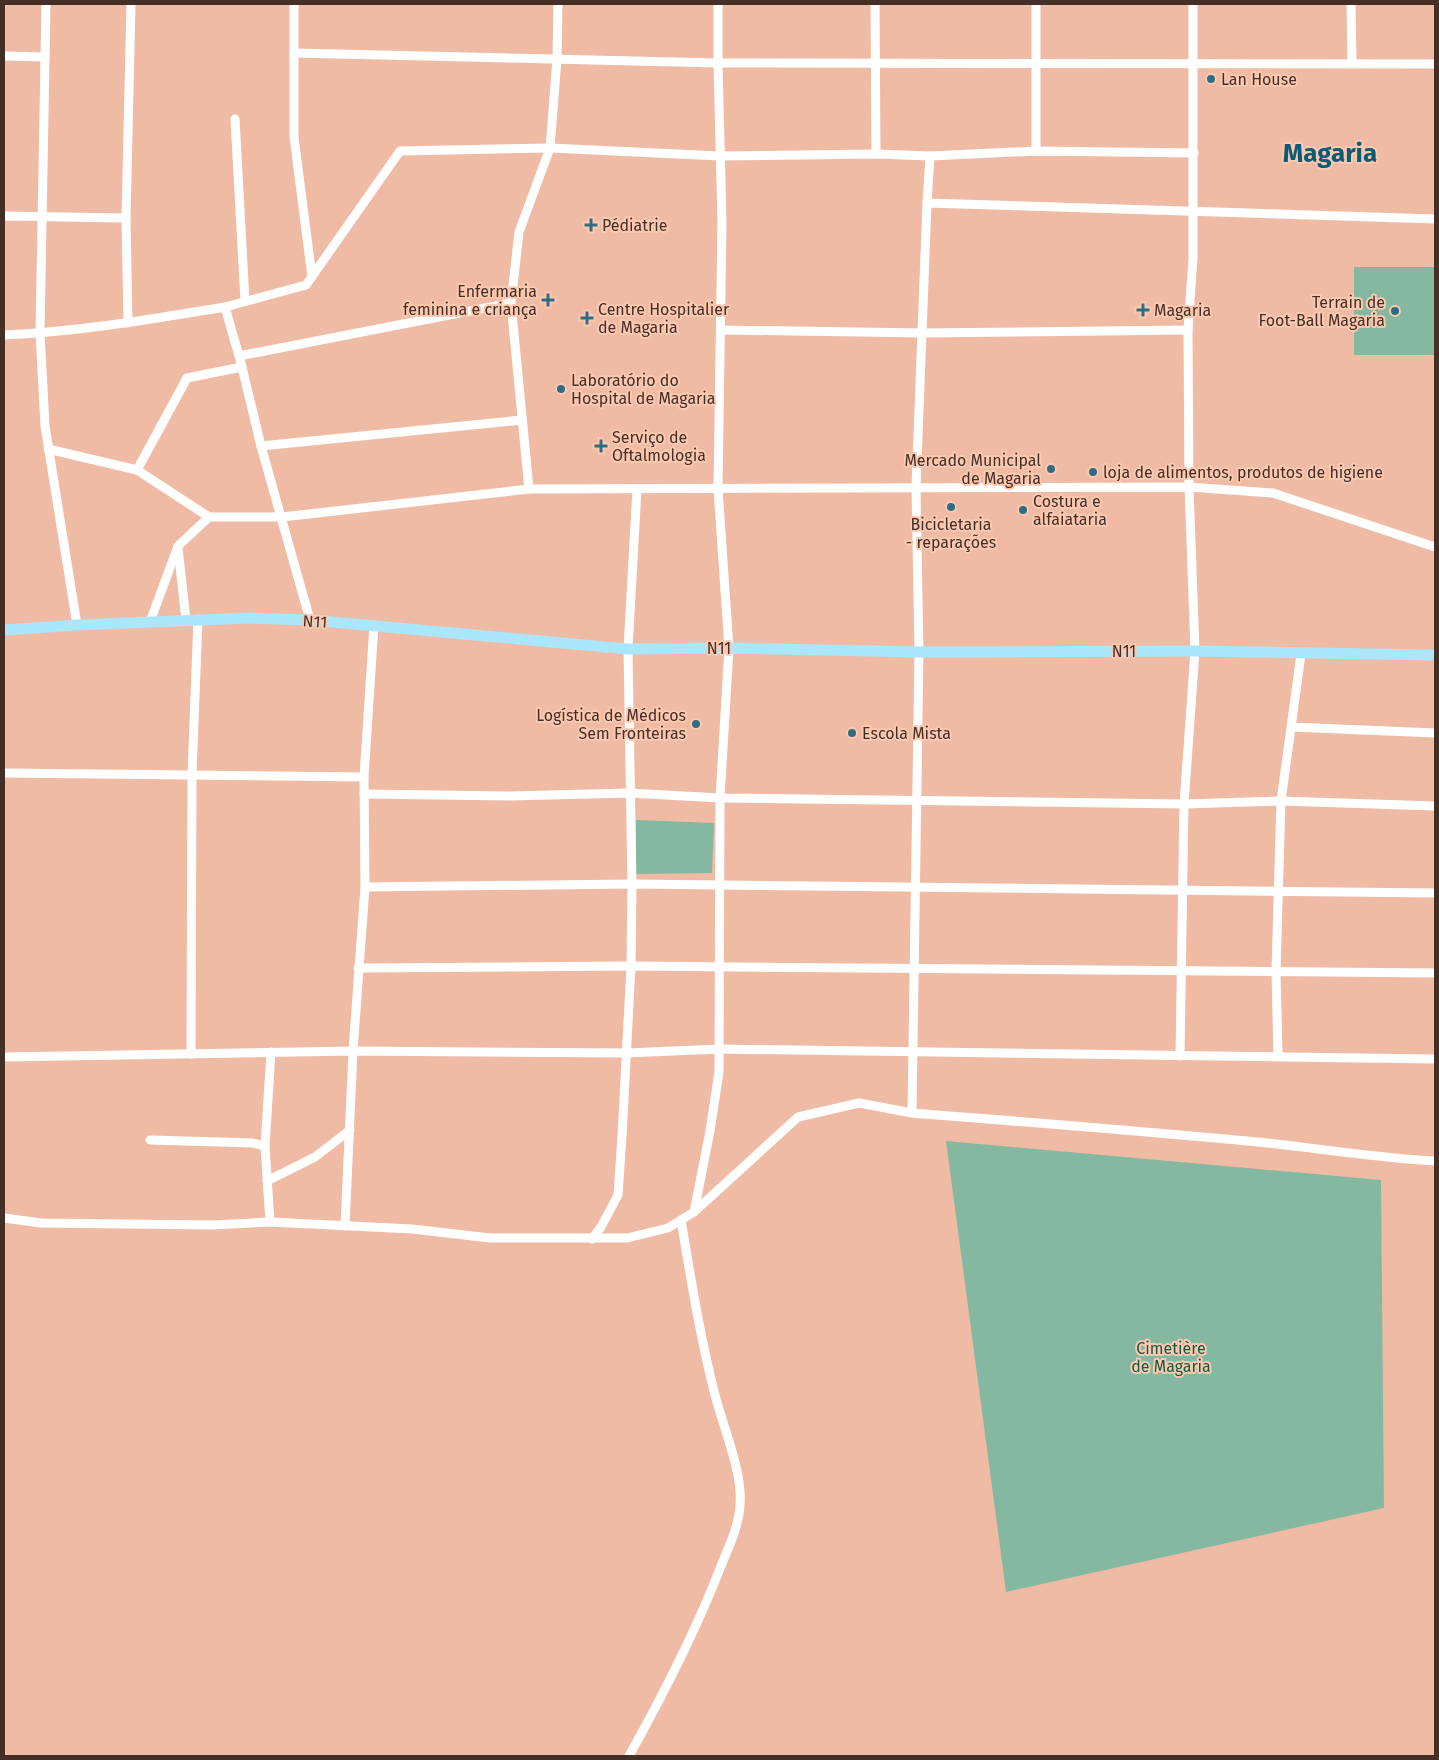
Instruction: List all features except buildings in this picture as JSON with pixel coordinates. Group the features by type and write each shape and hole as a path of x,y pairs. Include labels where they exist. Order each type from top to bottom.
{"main road":[{"name":"N11","path":"4,630 198,619 250,618 310,620 628,649 729,648 920,652 1195,651 1435,655"}],"street":[{"path":"46,4 40,334 45,426 77,625"},
{"path":"128,322 126,218 131,4"},
{"path":"294,4 294,137 312,277"},
{"path":"529,489 511,303 519,232 550,148 557,59 558,4"},
{"path":"694,1212 710,1131 719,1072 720,798 729,648 718,489 722,222 718,4"},
{"path":"875,4 876,154"},
{"path":"1036,4 1036,151"},
{"path":"1180,1056 1184,804 1195,651 1189,487 1188,330 1194,211 1193,4"},
{"path":"1351,4 1352,64"},
{"path":"294,53 718,63 1435,64"},
{"path":"4,56 45,56"},
{"path":"235,119 245,301"},
{"path":"4,335 40,334 225,307 306,285 400,151 550,148 720,156 876,154 930,156 1036,151 1194,153"},
{"path":"912,1113 920,652 916,487 930,156"},
{"path":"927,203 1435,219"},
{"path":"4,216 42,215 126,218"},
{"path":"239,356 511,303"},
{"path":"225,307 310,620"},
{"path":"721,330 923,333 1188,330"},
{"path":"137,470 187,378 242,367"},
{"path":"262,446 522,420"},
{"path":"48,449 137,470 209,518 282,517 529,489 1189,487 1273,492 1435,547"},
{"path":"592,1238 618,1195 627,1053 632,884 628,649 637,489"},
{"path":"150,622 178,546 209,518"},
{"path":"178,546 186,620"},
{"path":"191,1054 192,774 198,619"},
{"path":"345,1226 353,1051 365,887 364,777 374,626"},
{"path":"1278,1056 1276,971 1281,801 1301,654"},
{"path":"1292,727 1435,733"},
{"path":"4,773 364,777"},
{"path":"364,794 509,796 629,793 720,798 1184,804 1281,801 1435,806"},
{"path":"365,887 632,884 1435,893"},
{"path":"358,968 631,966 1435,973"},
{"path":"4,1057 353,1051 627,1053 719,1050 1435,1059"},
{"path":"270,1222 265,1146 271,1052"},
{"path":"4,1218 41,1223 214,1225 270,1222 412,1229 490,1238 627,1238 668,1228 694,1212 798,1117 859,1103 912,1113 1310,1147 1402,1159 1435,1161"},
{"path":"267,1182 315,1157 350,1130"},
{"path":"150,1140 265,1146"},
{"path":"630,1756 664,1694 714,1585 737,1524 741,1504 735,1466 715,1395 699,1324 681,1220"}],"green space":[{"name":"Terrain de Foot-Ball Magaria","path":"1354,267 1435,267 1435,355 1354,355"},
{"path":"636,820 714,823 712,873 636,874"},
{"name":"Cimetière de Magaria","path":"946,1141 1381,1180 1384,1508 1006,1592"}],"place":[{"name":"Lan House","path":"1211,79"},
{"name":"Pédiatrie","path":"591,225"},
{"name":"Enfermaria feminina e criança","path":"548,300"},
{"name":"Magaria","path":"1143,310"},
{"name":"Terrain de Foot-Ball Magaria","path":"1395,311"},
{"name":"Centre Hospitalier de Magaria","path":"587,318"},
{"name":"Laboratório do Hospital de Magaria","path":"561,389"},
{"name":"Serviço de Oftalmologia","path":"601,446"},
{"name":"Mercado Municipal de Magaria","path":"1051,469"},
{"name":"loja de alimentos, produtos de higiene","path":"1093,472"},
{"name":"Bicicletaria - reparações","path":"951,507"},
{"name":"Costura e alfaiataria","path":"1023,510"},
{"name":"Logística de Médicos Sem Fronteiras","path":"696,724"},
{"name":"Escola Mista","path":"852,733"}],"district":[{"name":"Magaria","path":"1330,153"}]}
